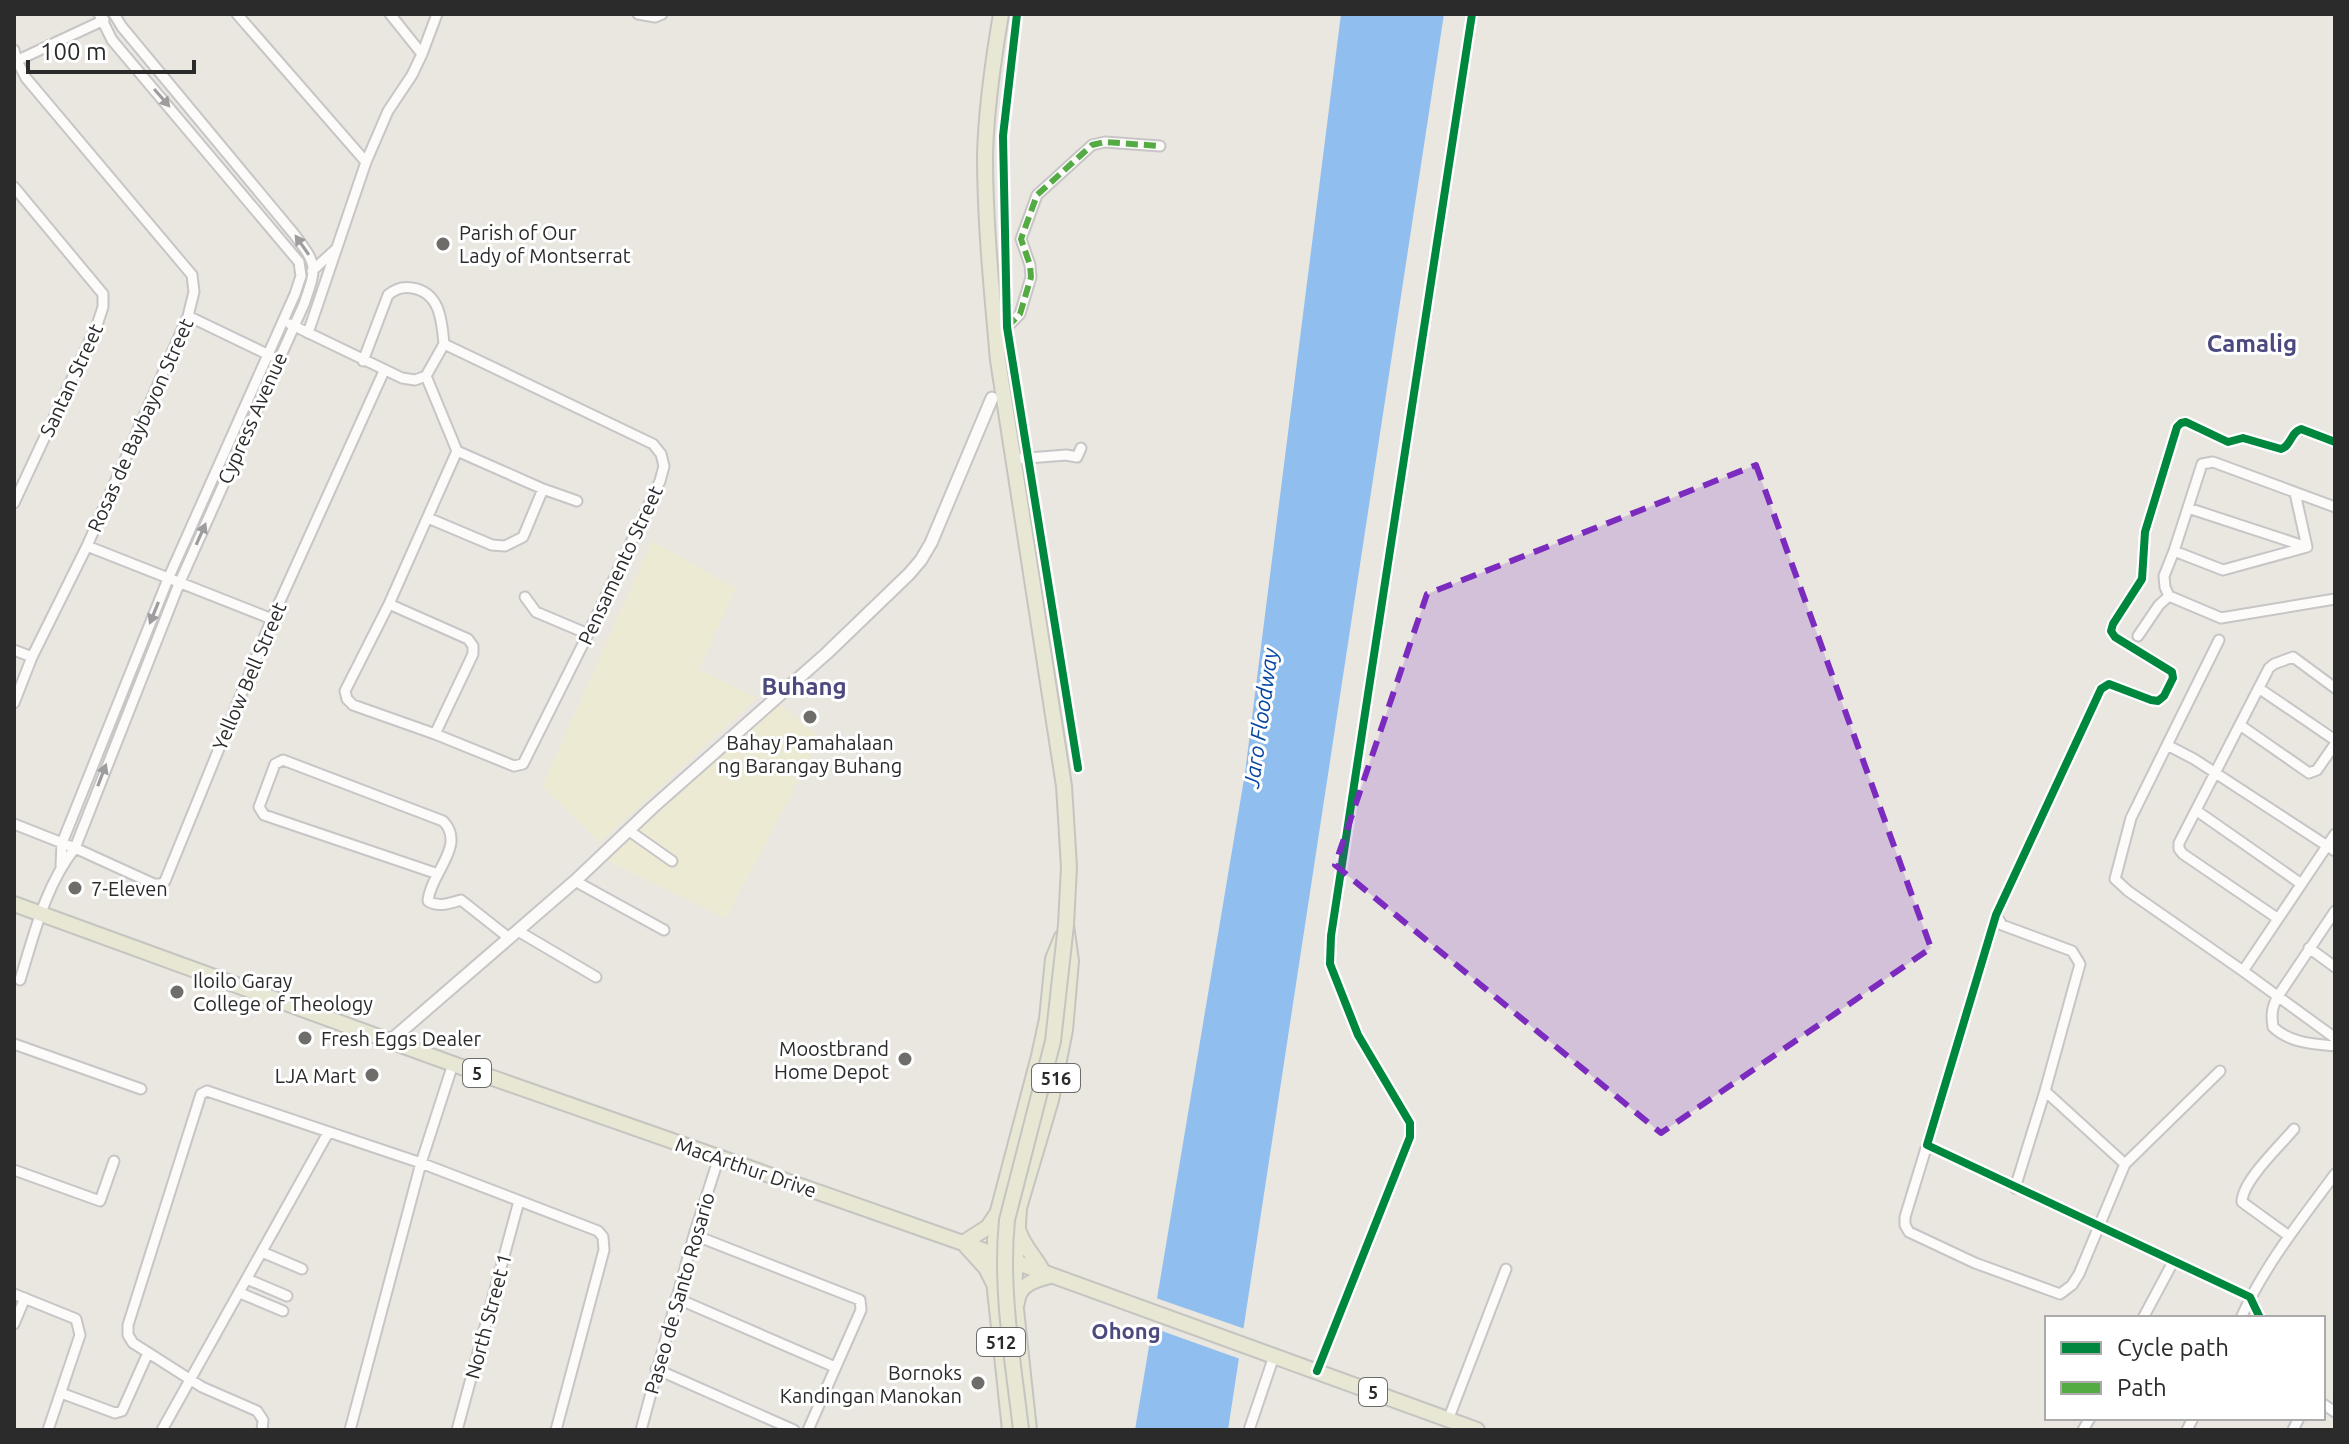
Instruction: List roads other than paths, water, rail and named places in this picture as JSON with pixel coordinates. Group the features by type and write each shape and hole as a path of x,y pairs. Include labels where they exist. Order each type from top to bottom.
{"main road":[{"name":"516","path":"1001,14 989,92 985,155 992,295 998,355 1064,786 1069,867 1066,925 1071,961 1065,1030 1051,1100 1019,1208 1016,1263"},
{"path":"992,398 996,390 1000,340 1007,327"},
{"name":"MacArthur Drive","path":"14,904 453,1064 963,1243 1317,1371 1453,1424 1477,1430"},
{"name":"516","path":"994,1255 998,1211 1039,1056 1047,1019 1053,959 1066,925"},
{"path":"1021,1430 1004,1248 1007,1220 1053,1041 1066,925"},
{"path":"995,1290 986,1268 963,1243 988,1227 998,1211"},
{"path":"1017,1227 1022,1242 1046,1274 1023,1288 1017,1296 1017,1310"},
{"name":"512","path":"994,1255 1010,1430"},
{"name":"512","path":"1016,1263 1014,1291 1029,1430"}],"street":[{"path":"237,14 366,162"},
{"path":"390,14 422,54"},
{"path":"308,333 366,162 388,111 412,75 437,14"},
{"path":"638,14 655,17 662,14"},
{"path":"1317,1371 1410,1137 1410,1123 1358,1035 1335,979 1330,964 1331,936 1472,14"},
{"path":"16,62 100,18 114,15 294,234 313,262 314,270"},
{"path":"100,18 112,40 299,262 301,276 314,270 340,245"},
{"name":"Rosas de Baybayon Street","path":"14,50 16,62 26,78 192,275 194,292 188,316 87,546 32,657 14,703"},
{"path":"1007,327 1020,314 1031,277 1021,239 1037,195 1092,145 1105,142 1160,146"},
{"path":"217,163 227,153"},
{"name":"Santan Street","path":"14,187 105,300 97,325 14,503"},
{"name":"Cypress Avenue","path":"61,866 62,843 168,579 267,356 304,304 314,270"},
{"name":"Cypress Avenue","path":"20,980 40,913 61,866 75,848 179,584 278,358 301,276"},
{"path":"288,323 363,361 384,371 409,380 426,376 444,344 442,319 435,301 422,290 395,289 388,295 363,361"},
{"path":"188,316 267,356 278,358"},
{"name":"Pensamento Street","path":"435,734 514,766 523,764 588,634 660,481 664,466 661,454 653,444 444,344"},
{"name":"Yellow Bell Street","path":"62,843 154,884 165,881 272,619 384,371"},
{"path":"426,376 457,451 577,501"},
{"path":"390,1041 575,881 827,653 921,560 948,505 992,398"},
{"path":"2220,1071 2125,1164 2079,1274 2072,1285 2060,1294 1931,1245 1909,1232 1905,1225 1996,915 2101,689 2109,684 2158,701 2173,678 2172,672 2115,637 2111,631 2142,579 2145,532 2177,427 2186,422 2228,442 2243,438 2281,449 2287,447 2296,431 2301,429 2335,442"},
{"path":"1015,459 1077,457 1081,448"},
{"path":"389,604 468,639 473,646 473,654 435,734 353,705 345,691 389,604 457,451"},
{"path":"2169,596 2164,576 2202,464 2213,462 2335,507"},
{"path":"428,518 492,545 505,546 523,537 543,489"},
{"path":"2295,493 2307,547"},
{"path":"2188,508 2307,547"},
{"path":"87,546 272,619"},
{"path":"2174,551 2223,570 2307,547"},
{"path":"2169,596 2221,618 2335,599"},
{"path":"2138,636 2169,596"},
{"path":"525,597 536,612 588,634"},
{"path":"2219,640 2131,818 2115,879 2335,1038"},
{"path":"14,650 32,657"},
{"path":"2277,918 2183,854 2179,843 2269,668 2293,657 2335,688"},
{"path":"2240,725 2309,773 2314,773 2335,742 2260,689"},
{"path":"2167,745 2331,848"},
{"path":"438,874 264,815 259,807 275,764 283,760 443,821 452,832 452,840 428,901 440,905 463,896 513,935 596,977"},
{"path":"2197,811 2300,883"},
{"path":"14,824 62,843"},
{"path":"628,830 672,861"},
{"path":"2243,971 2300,883 2331,848 2335,834"},
{"path":"575,881 664,930"},
{"path":"2334,913 2278,996 2272,1006 2271,1017 2273,1027 2300,1042 2335,1046"},
{"path":"1996,915 2002,925 2072,951 2080,964 2015,1188"},
{"path":"2309,948 2335,967"},
{"path":"14,1044 141,1089"},
{"path":"350,1430 421,1163 453,1064"},
{"path":"262,1430 262,1416 257,1411 191,1380 133,1343 128,1335 128,1325 201,1094 207,1091 421,1163 598,1231 603,1237 604,1250 556,1430"},
{"path":"2045,1091 2125,1164"},
{"path":"2289,1236 2242,1202 2242,1194 2294,1129"},
{"path":"162,1430 328,1133"},
{"path":"1927,1145 2250,1297 2259,1316"},
{"name":"Paseo de Santo Rosario","path":"641,1430 694,1235 719,1157"},
{"path":"14,1170 100,1201 114,1161"},
{"path":"2242,1316 2250,1297 2289,1236 2335,1174"},
{"name":"North Street 1","path":"457,1430 519,1201"},
{"path":"694,1235 860,1300 861,1310 808,1430"},
{"path":"262,1252 302,1269"},
{"path":"2144,1316 2173,1262"},
{"path":"1453,1424 1506,1269"},
{"path":"247,1279 287,1296"},
{"path":"240,1293 283,1311"},
{"path":"14,1294 76,1319 79,1326 80,1335 48,1430"},
{"path":"14,1324 25,1298"},
{"path":"676,1298 835,1367"},
{"path":"61,1393 115,1413 122,1411 148,1353"},
{"path":"1249,1430 1272,1355"},
{"path":"656,1369 794,1430"}],"water":[{"name":"Jaro Floodway","path":"1341,14 1444,14 1228,1430 1135,1430 1245,773"}],"place":[{"name":"Parish of Our Lady of Montserrat","path":"443,244"},
{"name":"Bahay Pamahalaan ng Barangay Buhang","path":"810,717"},
{"name":"7-Eleven","path":"75,888"},
{"name":"Iloilo Garay College of Theology","path":"177,992"},
{"name":"Fresh Eggs Dealer","path":"305,1038"},
{"name":"Moostbrand Home Depot","path":"905,1059"},
{"name":"LJA Mart","path":"372,1075"},
{"name":"Bornoks Kandingan Manokan","path":"978,1383"}],"district":[{"name":"Camalig","path":"2252,343"},
{"name":"Buhang","path":"804,686"},
{"name":"Ohong","path":"1126,1330"}]}
